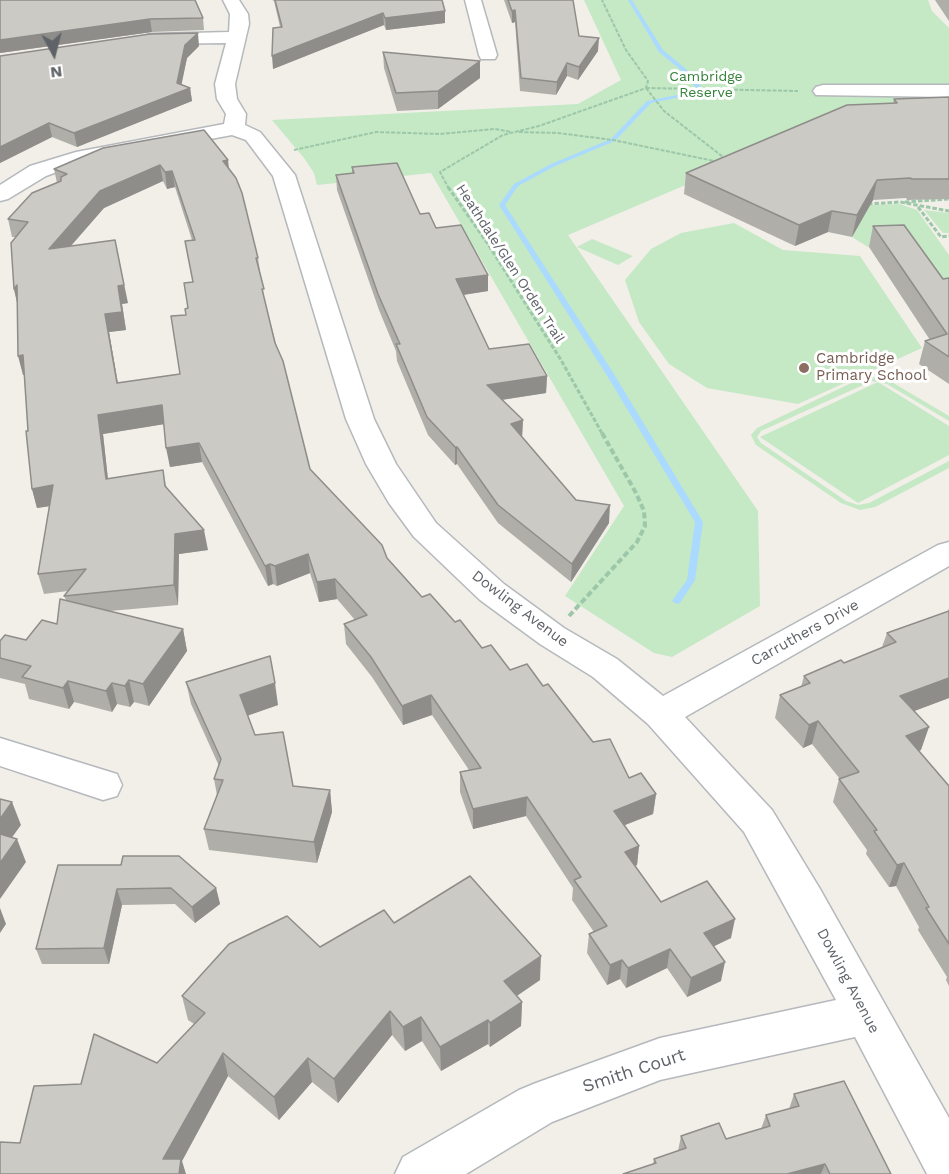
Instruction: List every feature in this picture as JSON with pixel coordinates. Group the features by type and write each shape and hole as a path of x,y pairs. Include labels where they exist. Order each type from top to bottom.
{"street":[{"path":"1,192 38,171 76,158 234,128 236,114 227,99 225,84 240,24 239,14 231,0"},
{"path":"473,0 488,55"},
{"path":"135,41 235,37"},
{"path":"823,91 949,91"},
{"name":"Dowling Avenue","path":"234,128 253,136 284,175 360,419 399,496 425,530 492,592 552,636 605,668 661,714 758,821 805,901 949,1166"},
{"name":"Carruthers Drive","path":"661,714 949,552"},
{"path":"0,752 103,785"},
{"name":"Smith Court","path":"420,1174 536,1106 660,1059 866,1014"}],"path":[{"path":"602,0 626,50 648,81 646,88"},
{"path":"646,88 823,91"},
{"path":"646,88 664,111 719,155 733,163"},
{"name":"Heathdale/Glen Orden Trail","path":"552,636 637,543 645,526 644,511 561,360 488,244 443,180 440,172 491,141 646,88"},
{"path":"292,150 376,132 440,134 495,129 558,133 613,140 729,164"},
{"path":"858,204 949,200"},
{"path":"900,202 949,211"},
{"path":"918,207 940,237 949,236"}],"green space":[{"name":"Cambridge Reserve","path":"584,0 928,0 932,11 949,28 949,111 850,115 568,235 758,511 760,606 672,657 654,653 565,596 624,506 431,173 317,185 314,173 304,158 272,120 578,104 621,80"},
{"path":"900,204 917,210 949,255 949,293 907,245 868,247 852,237 859,224 848,206"},
{"path":"924,210 949,213 949,233 943,233"},
{"path":"734,223 783,250 860,256 922,348 798,404 707,388 669,364 639,322 625,280 651,249 681,233"},
{"path":"592,239 633,256 618,265 577,247"},
{"path":"864,377 877,377 890,381 949,416 949,421 887,384 872,381 761,431 757,437 761,443 846,501 858,505 869,503 949,461 949,468 875,507 860,510 841,503 756,445 751,435 757,428"},
{"path":"878,382 949,426 949,455 858,503 760,437"}],"building":[{"path":"0,0 195,0 203,18 150,19 0,40"},
{"path":"275,0 442,0 445,11 385,18 383,13 272,56 273,28 282,27"},
{"path":"508,0 573,0 579,36 599,38 579,67 567,63 557,82 521,78 515,10 512,11"},
{"path":"198,33 185,45 177,83 190,88 74,133 49,123 0,147 0,56 150,34"},
{"path":"383,52 480,61 438,91 396,93"},
{"path":"949,97 949,179 877,180 857,215 832,211 799,225 686,173 847,105 897,103 894,99"},
{"path":"204,130 228,160 223,161 236,178 242,193 275,343 283,361 310,469 382,545 387,558 422,597 430,594 455,622 460,620 482,648 491,645 510,670 527,664 543,686 548,684 593,742 610,739 629,778 641,773 656,794 614,811 639,846 625,852 661,902 707,881 735,919 704,933 725,962 691,978 670,949 628,968 622,960 610,965 589,934 607,926 574,880 581,877 527,797 473,809 460,772 481,768 431,695 402,706 371,657 344,624 367,615 335,579 317,582 308,554 275,566 270,564 265,566 199,443 166,448 162,405 98,415 106,479 163,470 165,486 204,530 175,534 174,585 64,596 86,569 38,574 53,485 32,489 26,431 28,431 23,355 18,356 17,285 14,289 11,243 28,222 8,219 32,193 61,181 61,177 67,174 54,169 103,148","holes":["160,165 165,172 172,171 195,240 185,241 193,282 184,283 188,308 185,309 186,315 171,316 180,374 117,383 105,314 122,312 118,286 124,285 115,240 49,249 100,191"]},
{"path":"397,163 420,214 429,213 436,228 461,225 488,275 456,279 489,349 529,344 547,376 487,385 523,420 511,424 576,500 610,505 572,564 498,505 457,447 427,417 396,344 400,344 378,294 336,175 354,173 352,167"},
{"path":"904,225 943,279 949,278 949,357 925,341 947,334 873,226"},
{"path":"60,599 183,629 143,684 129,680 125,686 112,683 106,691 68,681 63,688 22,677 31,666 0,658 0,641 5,635 26,640 42,620 57,624"},
{"path":"949,611 949,678 900,696 929,727 906,736 949,786 949,944 926,908 929,907 904,863 897,865 874,831 877,830 839,779 859,772 818,721 809,725 780,695 810,683 804,676 841,660 844,663 896,642 887,633"},
{"path":"270,656 275,683 240,695 255,735 283,732 293,786 330,790 314,842 204,829 223,780 214,779 221,759 186,682"},
{"path":"0,799 12,802 0,819"},
{"path":"0,834 17,839 0,863"},
{"path":"123,856 179,856 216,888 192,907 171,888 117,889 104,948 36,949 58,865 121,865"},
{"path":"470,876 541,956 504,981 522,1002 490,1023 488,1020 440,1047 421,1017 403,1027 390,1011 334,1079 308,1058 274,1097 223,1053 163,1159 181,1159 179,1174 0,1174 0,1142 20,1143 34,1086 81,1084 94,1034 157,1063 205,1013 182,996 229,944 287,916 320,947 384,910 394,923"},
{"path":"844,1081 891,1174 830,1174 825,1164 787,1174 623,1174 656,1163 654,1159 686,1148 681,1136 719,1123 726,1139 770,1126 766,1115 799,1106 794,1094"}],"waterway":[{"path":"630,0 661,51 684,70 699,88 689,94 649,102 613,140 553,165 516,185 502,205 610,374 699,522 691,580 677,601"}],"place":[{"name":"Cambridge Primary School","path":"804,368"}]}
